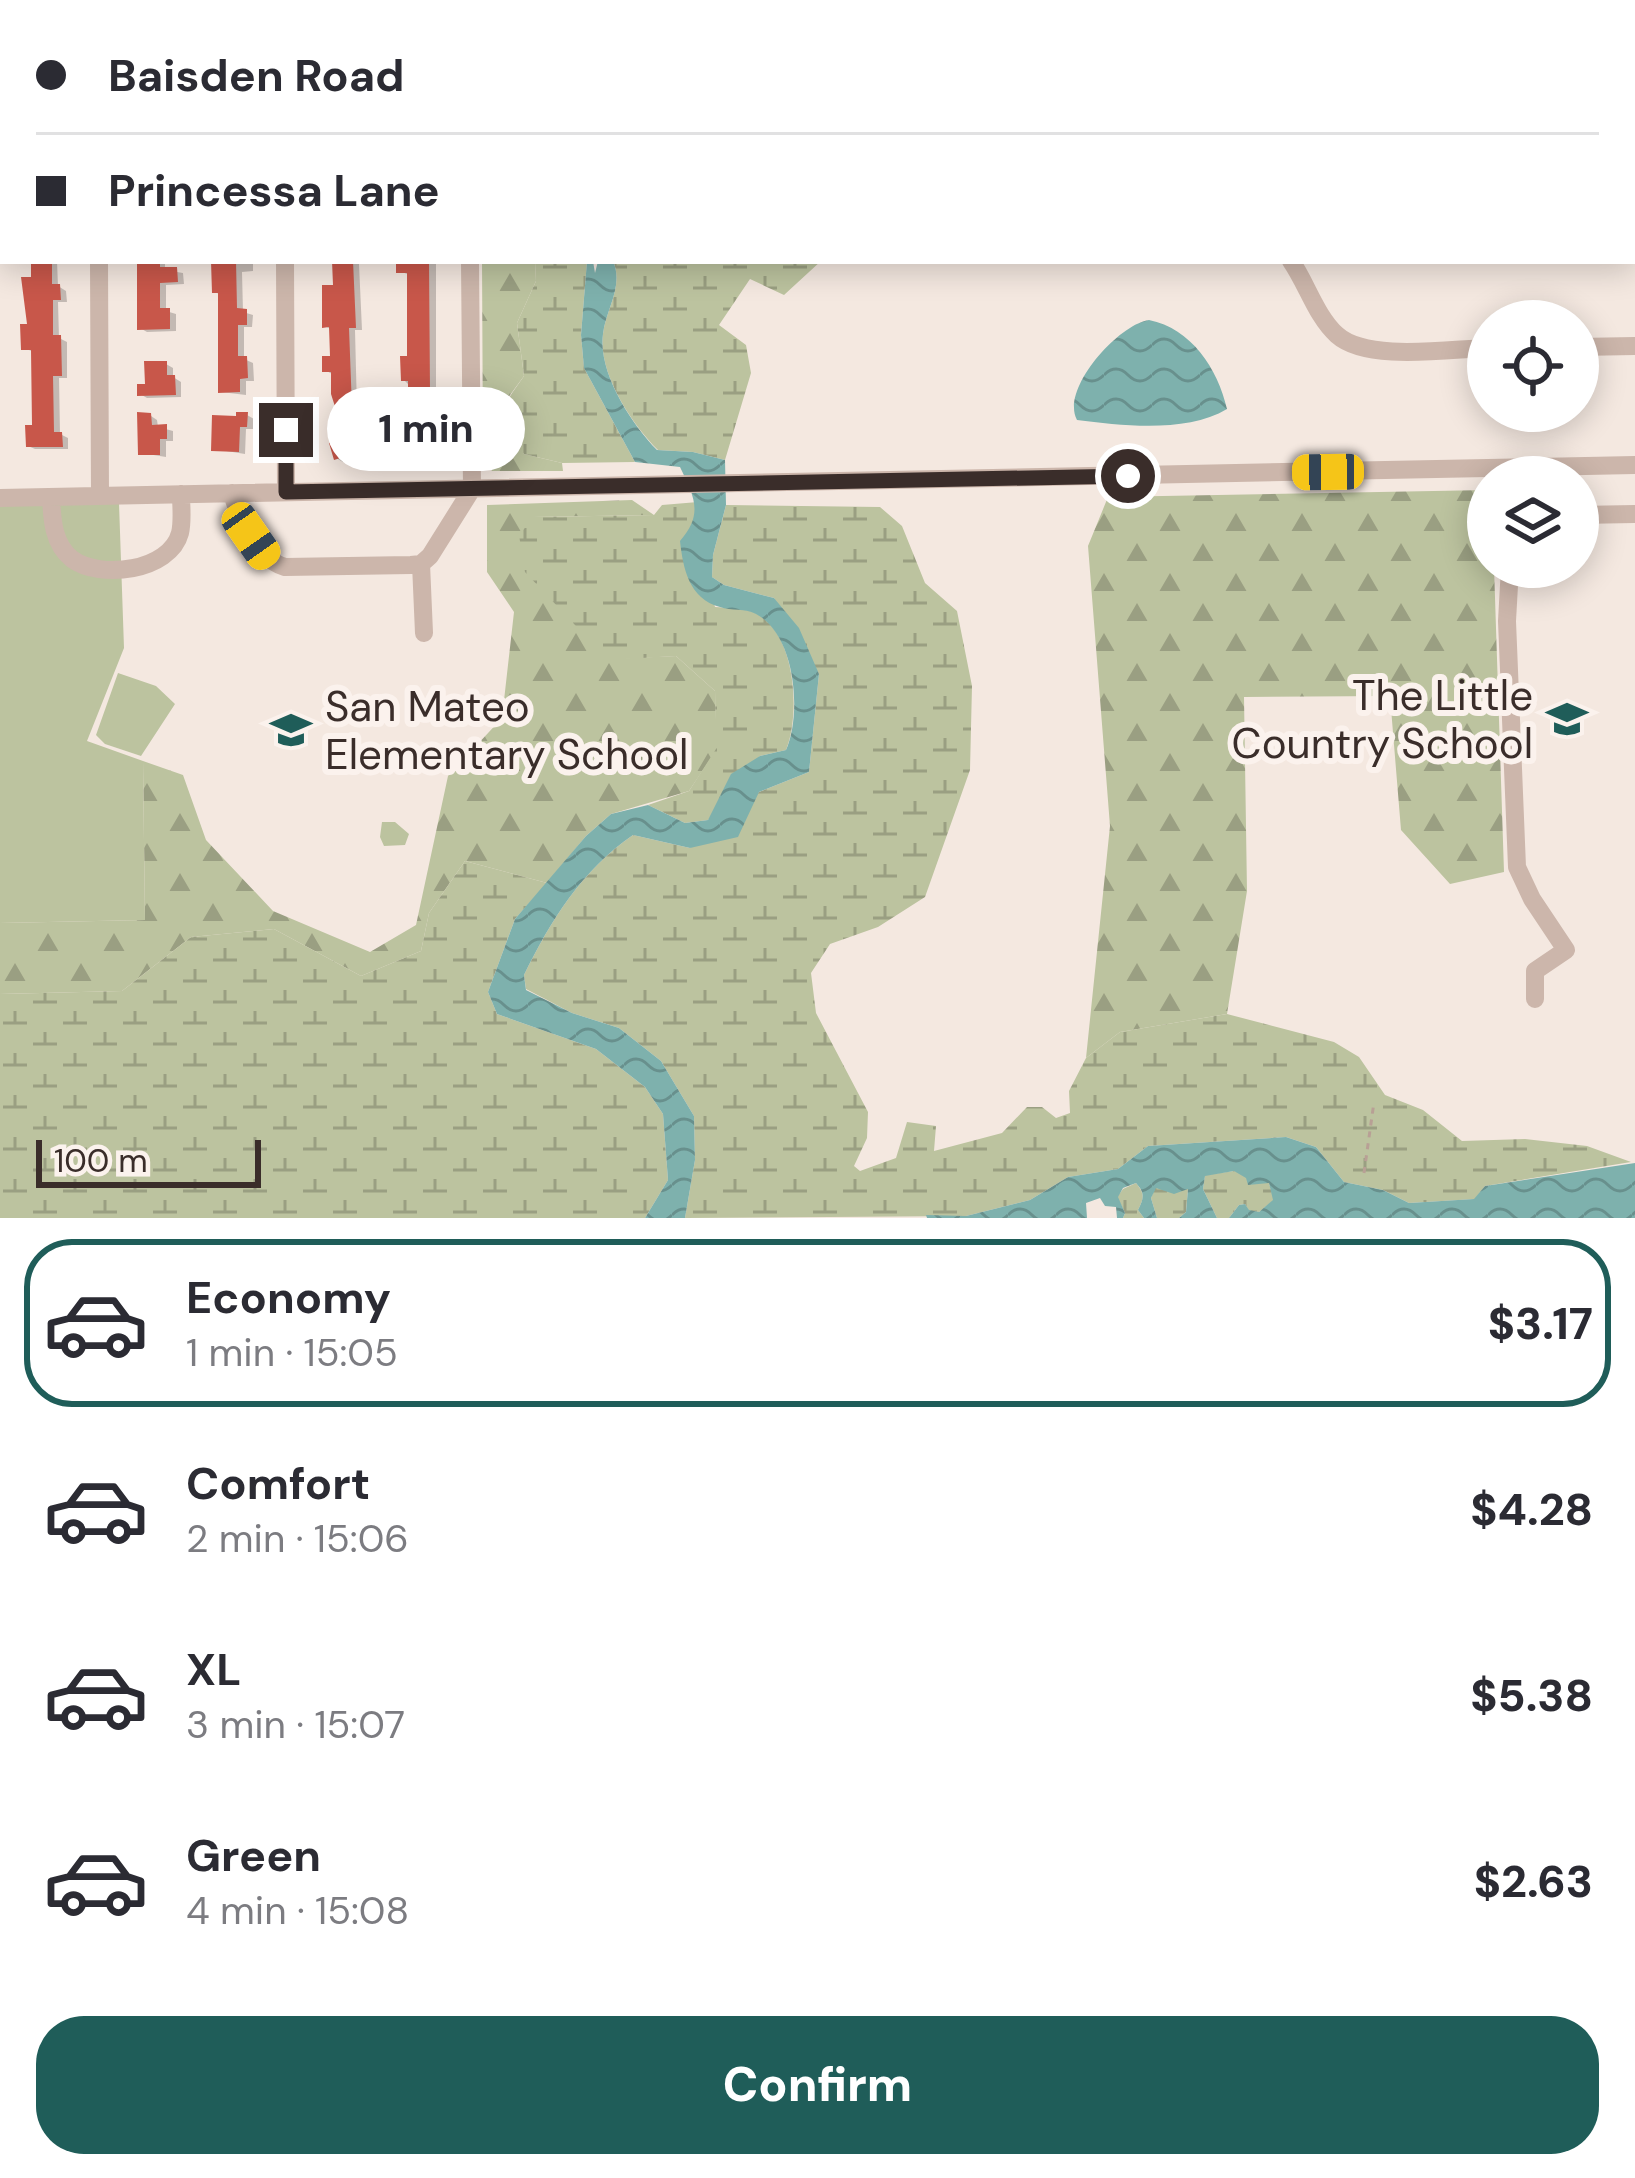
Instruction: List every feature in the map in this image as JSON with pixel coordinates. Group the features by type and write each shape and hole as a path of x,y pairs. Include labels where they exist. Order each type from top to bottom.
{"street":[{"path":"99,264 100,496"},
{"path":"285,264 286,492"},
{"path":"424,633 421,564 472,489 470,264"},
{"path":"1293,264 1324,319 1348,342 1382,350 1467,348"},
{"path":"1599,347 1635,346"},
{"path":"1599,467 1635,465"},
{"path":"0,498 1467,473"},
{"path":"232,493 237,512 273,563 285,567 421,564"},
{"path":"51,497 56,538 72,559 94,568 144,567 172,548 180,531 181,494"},
{"path":"1599,515 1635,514"},
{"path":"1509,588 1517,867 1566,950 1535,971 1535,999"}],"path":[{"path":"1363,1173 1374,1102"}],"green space":[{"path":"482,264 535,264 536,281 517,323 524,376 502,406 524,454 562,463 563,471 492,471 483,456"},
{"path":"535,264 587,264 581,335 584,368 635,462 562,463 524,454 508,431 505,407 524,376 517,323 536,281"},
{"path":"614,264 818,264 784,295 750,279 719,325 746,345 751,373 725,460 658,450 618,396 603,349"},
{"path":"1467,490 1467,588 1495,588 1504,872 1450,884 1401,830 1390,696 1244,697 1247,891 1227,1014 1120,1032 1086,1058 1110,826 1088,546 1108,497"},
{"path":"632,500 654,515 534,517 608,659 676,656 715,691 717,749 689,791 611,814 547,883 465,861 429,913 421,951 361,976 274,929 191,937 122,991 0,994 0,923 145,920 143,761 183,775 206,840 273,911 370,952 416,925 448,776 502,718 514,612 487,572 487,505"},
{"path":"698,502 693,527 715,607 753,612 778,636 791,674 793,716 786,750 760,756 708,820 685,823 648,805 689,791 716,749 715,691 676,656 608,660 525,572 519,535 534,517 654,515 662,505"},
{"path":"119,503 124,648 87,741 143,761 145,920 0,923 0,505"},
{"path":"726,505 880,507 902,526 925,583 957,611 972,686 970,770 925,897 878,927 830,944 811,973 816,1013 868,1112 867,1138 854,1166 860,1171 896,1158 907,1122 936,1126 934,1151 1002,1133 1027,1107 1042,1107 1056,1118 1070,1113 1069,1091 1086,1058 1120,1032 1227,1014 1334,1042 1359,1057 1385,1095 1423,1110 1462,1141 1525,1139 1587,1146 1631,1162 1485,1186 1475,1199 1409,1203 1383,1190 1344,1182 1316,1147 1286,1137 1148,1146 1118,1169 1068,1177 1030,1200 966,1216 685,1218 695,1160 694,1116 661,1061 619,1028 572,1013 526,989 524,975 570,898 598,864 633,835 690,848 759,792 809,772 819,674 774,598 724,585 712,577"},
{"path":"118,673 156,686 175,704 141,756 105,744 96,735"},
{"path":"382,822 395,822 409,834 405,845 384,846"},
{"path":"465,861 547,883 515,919 488,992 497,1014 596,1049 645,1087 663,1114 668,1180 645,1218 0,1218 0,994 122,991 191,937 274,929 361,976 421,951 429,913"},
{"path":"1234,1171 1269,1183 1274,1200 1259,1212 1249,1211 1245,1204 1229,1218 1217,1218 1203,1189 1205,1175"},
{"path":"1136,1183 1143,1196 1138,1210 1144,1218 1123,1218 1117,1197"},
{"path":"1155,1188 1188,1189 1186,1212 1179,1218 1157,1218 1151,1198"}],"water":[{"path":"587,264 594,264 595,273 597,264 614,264 615,288 603,349 618,396 657,450 725,460 726,505 712,577 724,585 774,598 799,628 819,674 809,772 759,792 738,837 690,848 633,835 598,864 570,897 524,975 526,990 572,1013 619,1028 661,1061 694,1116 695,1160 685,1218 645,1218 668,1180 663,1114 645,1087 596,1049 497,1014 488,992 515,919 586,836 611,814 648,805 685,823 708,820 731,774 760,756 786,750 794,717 792,676 780,639 769,624 752,612 710,603 695,590 680,541 694,513 689,487 680,467 635,462 584,368 581,335"},
{"path":"1149,320 1190,341 1217,379 1227,409 1174,425 1077,420 1077,392 1095,360 1123,333"},
{"path":"1286,1137 1316,1147 1344,1182 1383,1190 1409,1203 1474,1199 1485,1186 1635,1163 1635,1218 1229,1218 1239,1205 1259,1212 1273,1200 1269,1183 1248,1185 1234,1171 1205,1176 1203,1189 1217,1218 1179,1218 1186,1212 1188,1189 1174,1194 1156,1188 1151,1198 1157,1218 1144,1218 1138,1210 1143,1196 1136,1183 1123,1188 1118,1197 1123,1218 1117,1218 1116,1207 1105,1206 1100,1198 1086,1203 1087,1218 927,1218 926,1215 966,1216 1030,1200 1068,1177 1118,1169 1148,1146"}],"building":[{"path":"31,264 52,264 52,284 60,284 61,300 53,300 53,335 61,335 62,376 53,376 54,432 62,432 63,447 26,447 25,425 32,425 31,350 21,350 20,324 27,324 21,277 31,277"},
{"path":"137,264 177,267 178,282 160,283 160,308 170,308 170,329 137,330"},
{"path":"211,264 236,264 237,308 247,309 247,325 238,325 238,356 247,356 248,378 240,379 240,392 218,393 218,293 212,293"},
{"path":"332,264 353,264 356,328 349,328 352,408 362,405 375,447 334,460 329,443 345,438 331,394 331,372 322,372 322,356 330,356 329,327 322,328 322,285 333,285"},
{"path":"396,264 429,264 430,392 408,392 408,381 401,381 400,356 407,356 407,273 396,273"},
{"path":"144,361 167,361 167,375 175,375 176,395 137,396 137,384 145,384"},
{"path":"409,409 430,419 416,450 395,441"},
{"path":"137,412 151,413 152,425 167,424 160,455 138,455"},
{"path":"236,412 248,412 247,427 240,427 239,452 211,451 212,415 236,416"}],"place":[{"name":"The Little Country School","path":"1567,719"},
{"name":"San Mateo Elementary School","path":"291,730"}],"route":[{"path":"286,430 286,492 1128,476"}]}
